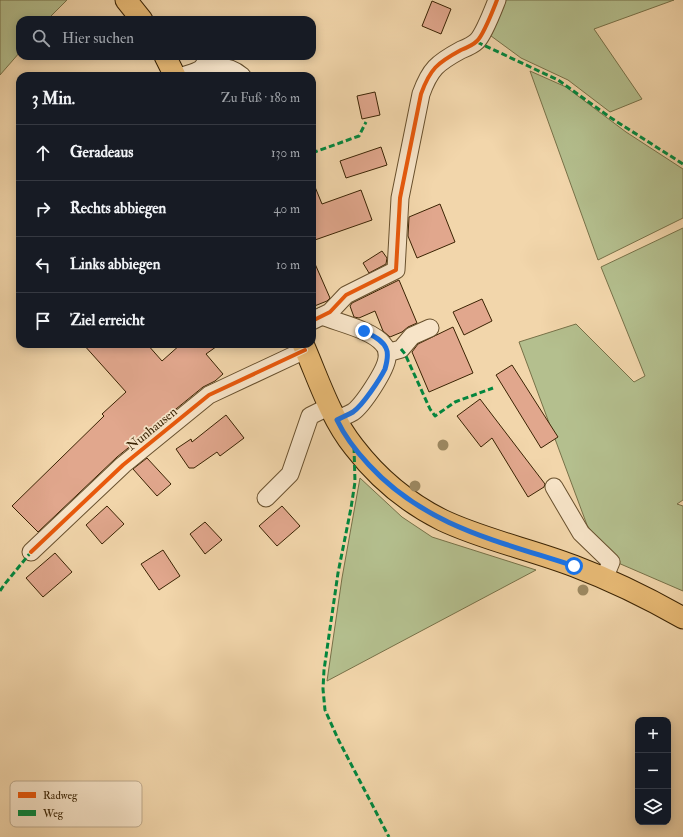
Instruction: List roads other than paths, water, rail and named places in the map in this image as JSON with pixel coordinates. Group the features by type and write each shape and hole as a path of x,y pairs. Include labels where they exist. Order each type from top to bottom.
{"main road":[{"path":"126,0 139,16"},
{"path":"167,60 173,72"},
{"path":"304,348 333,413 354,447 374,470 398,492 427,512 442,520 574,566 648,599 683,618"}],"street":[{"path":"317,319 330,312 346,295 395,272 400,198 421,94 425,82 437,65 446,58 477,42 497,0"},
{"path":"189,72 204,62 210,67 229,68 237,72"},
{"path":"266,498 290,474 310,416 354,411 366,398 385,369 387,353 383,343 375,337 364,331 317,319"},
{"path":"387,353 401,348 412,336 430,328"},
{"name":"Nunhausen","path":"31,552 123,465 209,394 302,348"},
{"path":"554,487 581,533 611,562 604,579"}]}
